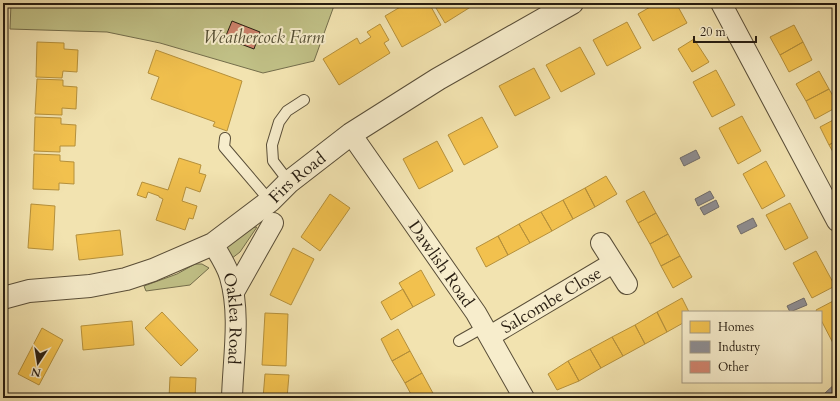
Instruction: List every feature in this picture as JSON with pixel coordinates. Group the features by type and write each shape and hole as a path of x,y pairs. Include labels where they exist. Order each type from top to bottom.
{"street":[{"name":"Firs Road","path":"3,298 29,291 90,286 126,279 153,270 213,244 270,201 289,182 351,134 438,79 572,3"},
{"path":"720,3 837,221"},
{"name":"Dawlish Road","path":"351,134 476,313 524,398"},
{"name":"Firs Road","path":"234,292 273,223"},
{"name":"Salcombe Close","path":"601,243 627,284"},
{"name":"Oaklea Road","path":"213,244 230,275 234,292 235,325 232,398"},
{"name":"Salcombe Close","path":"487,332 613,263"}],"lane":[{"path":"289,182 273,160 272,145 279,122 287,111 304,100"},
{"path":"225,138 224,147 270,201"},
{"path":"459,341 487,332"}],"green space":[{"name":"Weathercock Farm","path":"11,3 335,3 314,61 263,73 160,43 107,32 10,29"},
{"path":"257,227 240,252 231,259 227,247 250,228"},
{"path":"195,264 202,264 209,268 190,285 146,291 144,286 177,274"}],"building: Homes":[{"path":"407,3 429,3 441,25 402,47 385,16"},
{"path":"433,3 477,3 445,23"},
{"path":"657,3 676,3 687,23 653,41 638,14"},
{"path":"627,22 641,48 607,66 593,40"},
{"path":"380,24 389,40 384,43 390,53 339,85 323,59 357,38 360,44 371,37 367,32"},
{"path":"794,25 803,42 780,55 770,37"},
{"path":"694,39 709,62 692,72 678,49"},
{"path":"37,42 64,43 64,49 78,50 77,72 63,71 62,78 36,77"},
{"path":"803,42 812,60 789,72 780,55"},
{"path":"580,47 595,74 561,92 546,65"},
{"path":"156,50 242,81 227,131 213,126 215,122 151,99 159,77 148,73"},
{"path":"534,68 550,98 515,116 499,86"},
{"path":"716,70 735,105 712,117 693,82"},
{"path":"819,71 829,89 806,101 796,84"},
{"path":"37,79 63,80 63,86 77,87 76,109 62,108 62,115 35,114"},
{"path":"829,89 837,103 837,107 815,119 806,101"},
{"path":"742,116 761,151 738,164 719,128"},
{"path":"35,117 61,118 61,124 76,125 75,146 60,146 60,152 34,151"},
{"path":"482,117 498,147 464,165 448,135"},
{"path":"837,118 837,140 829,145 820,127"},
{"path":"837,140 837,159 829,145"},
{"path":"437,141 453,171 419,189 403,159"},
{"path":"34,154 60,155 60,161 74,162 74,184 59,183 59,190 33,189"},
{"path":"179,158 201,165 199,173 206,175 200,192 186,187 182,201 197,206 193,219 189,218 185,230 156,220 163,199 159,196 148,192 146,198 137,195 142,182 168,190"},
{"path":"766,161 785,196 762,209 743,174"},
{"path":"606,176 617,194 595,207 585,188"},
{"path":"585,188 595,207 573,219 563,200"},
{"path":"644,191 656,213 638,223 626,201"},
{"path":"330,194 350,208 320,251 301,237"},
{"path":"563,200 573,219 552,231 541,212"},
{"path":"790,203 808,238 785,250 766,215"},
{"path":"31,204 55,206 53,250 28,248"},
{"path":"541,212 552,231 530,243 519,224"},
{"path":"656,213 668,234 650,244 638,223"},
{"path":"519,224 530,243 508,255 498,236"},
{"path":"120,230 123,255 79,260 76,235"},
{"path":"668,234 680,256 661,266 650,244"},
{"path":"498,236 508,255 486,267 476,248"},
{"path":"293,248 314,259 291,305 270,295"},
{"path":"816,251 835,286 812,298 793,263"},
{"path":"680,256 692,277 673,288 661,266"},
{"path":"421,270 435,295 413,307 399,283"},
{"path":"403,289 413,307 391,320 381,302"},
{"path":"682,298 688,311 682,311 682,324 667,332 657,312"},
{"path":"837,299 837,344 834,345 822,322 822,311 816,310"},
{"path":"162,312 198,350 181,366 145,328"},
{"path":"657,312 667,332 645,344 635,325"},
{"path":"265,313 288,314 286,366 262,365"},
{"path":"132,321 134,345 83,350 81,326"},
{"path":"635,325 645,344 623,356 612,337"},
{"path":"42,328 63,340 39,385 18,374"},
{"path":"398,329 410,351 392,361 381,339"},
{"path":"612,337 623,356 601,368 590,349"},
{"path":"590,349 601,368 579,381 568,361"},
{"path":"410,351 422,373 405,383 392,361"},
{"path":"568,361 579,381 557,390 548,374"},
{"path":"422,373 434,395 429,398 413,398 405,383"},
{"path":"265,374 289,375 287,398 263,398"},
{"path":"170,377 196,378 195,398 169,398"}],"building: Industry":[{"path":"696,150 700,158 684,166 680,158"},
{"path":"710,191 714,198 698,206 695,199"},
{"path":"716,200 719,207 704,215 700,208"},
{"path":"753,218 757,226 741,234 737,226"},
{"path":"804,298 807,305 792,311 790,311 787,306"},
{"path":"837,382 837,394 832,398 829,398 825,393"}],"building: Other":[{"path":"232,21 260,32 254,49 225,38"}]}
